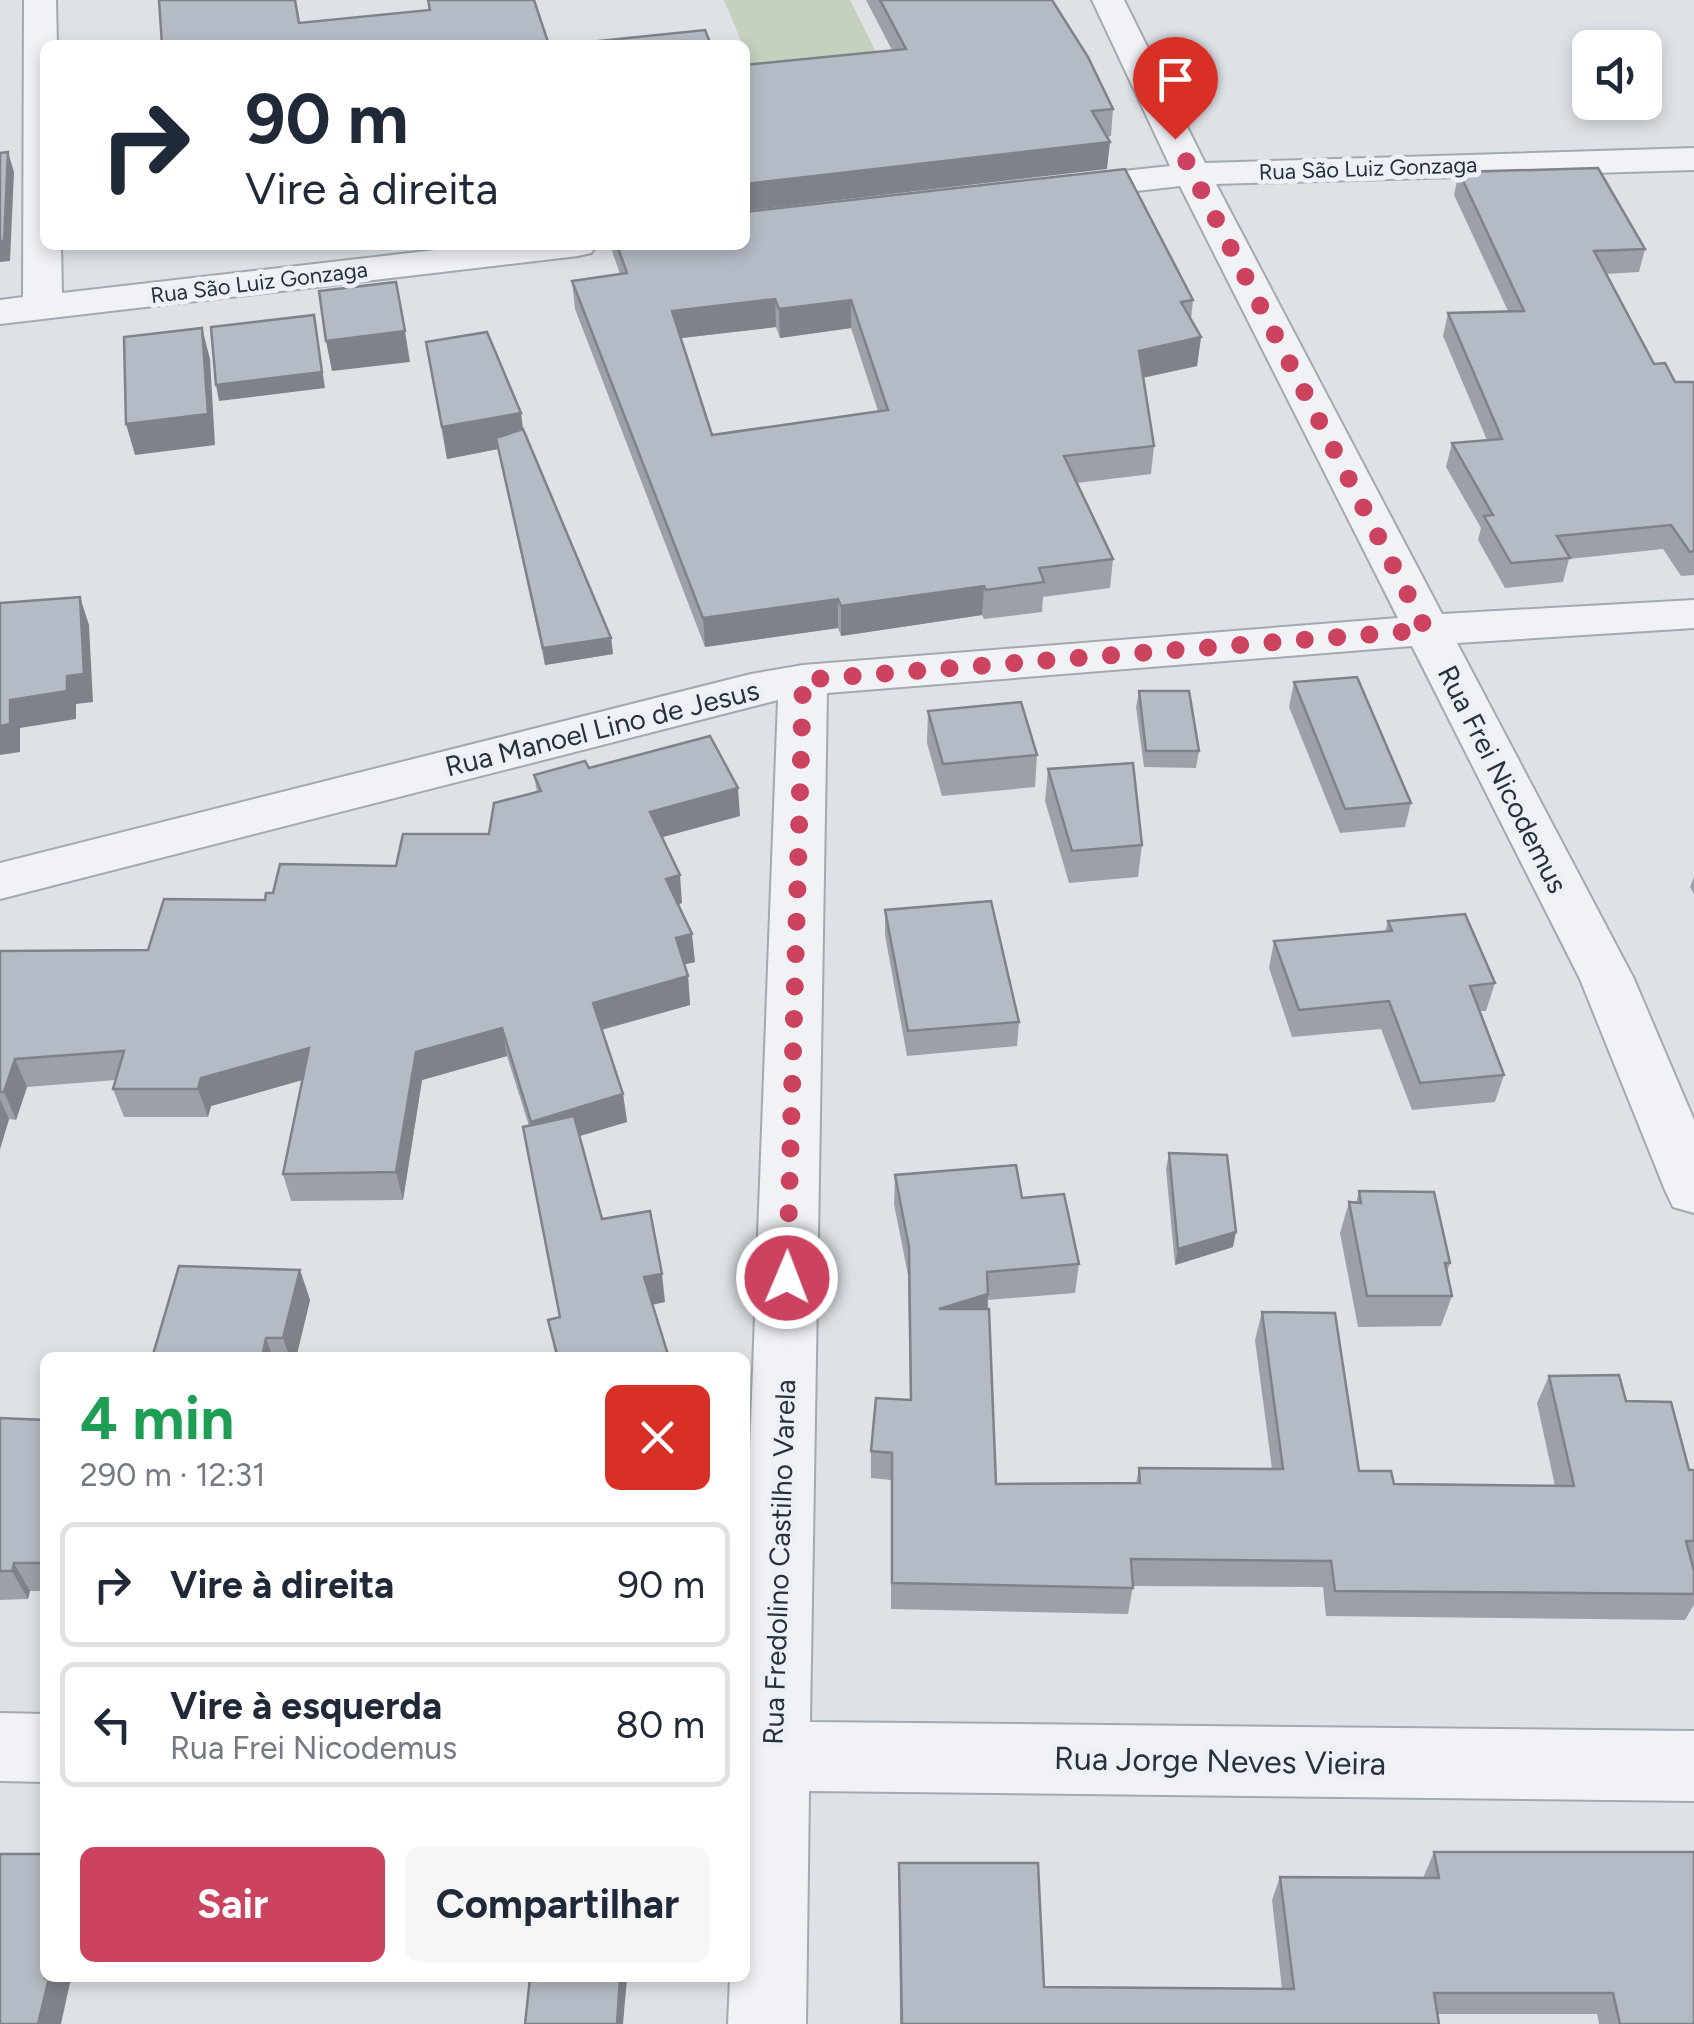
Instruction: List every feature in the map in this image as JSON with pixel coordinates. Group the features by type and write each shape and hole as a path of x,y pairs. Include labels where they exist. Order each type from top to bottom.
{"street":[{"path":"40,0 40,40"},
{"name":"Rua Frei Nicodemus","path":"1108,0 1192,174 1607,978 1694,1190"},
{"name":"Rua São Luiz Gonzaga","path":"1017,194 1192,174 1694,159"},
{"path":"42,250 43,307"},
{"name":"Rua São Luiz Gonzaga","path":"0,312 535,250"},
{"name":"Rua Manoel Lino de Jesus","path":"0,882 731,694 803,680 1426,630 1694,614"},
{"name":"Rua Fredolino Castilho Varela","path":"768,2024 760,1756 803,680"},
{"path":"0,1748 40,1748"},
{"name":"Rua Jorge Neves Vieira","path":"760,1756 1694,1766"}],"green space":[{"path":"724,0 850,0 884,68 758,81 750,62 750,40 741,40"}],"building":[{"path":"159,0 295,0 299,23 430,10 428,0 534,0 547,40 162,40"},
{"path":"880,0 1052,0 1088,57 1113,109 1092,111 1110,142 750,183 750,65 906,49"},
{"path":"705,30 709,40 608,40"},
{"path":"8,152 4,241 0,241 0,153"},
{"path":"1598,168 1645,249 1594,251 1654,364 1665,363 1675,382 1694,382 1694,551 1690,552 1671,525 1557,536 1570,558 1511,563 1484,516 1493,515 1452,443 1502,439 1448,313 1524,311 1459,172"},
{"path":"1125,169 1193,300 1181,302 1201,337 1139,351 1154,446 1064,456 1113,559 1039,568 1044,582 986,590 984,586 841,606 838,599 703,618 572,281 627,273 619,250 750,250 750,211","holes":["775,299 779,309 851,300 888,410 712,435 672,311"]},
{"path":"396,282 405,331 326,341 319,291"},
{"path":"314,315 322,372 216,385 211,327"},
{"path":"202,328 208,414 126,424 124,337"},
{"path":"487,332 521,413 442,427 426,342"},
{"path":"523,429 611,638 543,648 496,438"},
{"path":"80,597 84,674 67,676 67,691 10,700 10,724 0,726 0,603"},
{"path":"1357,677 1411,803 1345,809 1294,682"},
{"path":"1139,691 1189,691 1199,751 1146,751"},
{"path":"1021,702 1037,755 943,764 928,711"},
{"path":"710,736 738,788 650,812 680,875 666,879 692,934 676,938 688,976 593,1003 623,1094 531,1122 502,1028 416,1052 396,1172 283,1174 309,1048 201,1078 198,1089 113,1089 124,1051 15,1059 4,1092 0,1092 0,951 148,950 164,899 265,900 266,893 273,893 280,864 396,866 403,834 489,834 494,803 541,791 534,775 585,761 589,768"},
{"path":"1133,763 1142,845 1072,851 1048,769"},
{"path":"991,901 1019,1022 908,1031 885,910"},
{"path":"1465,914 1495,983 1470,986 1504,1075 1420,1083 1389,1001 1299,1010 1274,941 1392,931 1388,921"},
{"path":"574,1116 602,1219 650,1211 662,1274 644,1277 667,1352 556,1352 548,1320 560,1317 523,1127"},
{"path":"1169,1153 1227,1155 1236,1232 1178,1249"},
{"path":"1016,1165 1022,1198 1064,1194 1079,1264 987,1272 988,1294 939,1309 989,1309 996,1484 1140,1483 1139,1468 1283,1469 1262,1312 1335,1313 1359,1471 1391,1471 1394,1484 1574,1486 1549,1376 1619,1375 1626,1401 1671,1402 1689,1470 1694,1470 1694,1541 1686,1541 1694,1571 1694,1594 1335,1591 1331,1561 1131,1559 1133,1588 892,1583 892,1453 871,1451 876,1398 911,1400 909,1247 895,1175"},
{"path":"1359,1191 1434,1192 1450,1263 1445,1263 1452,1296 1367,1296 1349,1202 1361,1203"},
{"path":"179,1266 300,1270 283,1338 266,1338 263,1352 154,1352"},
{"path":"0,1418 40,1420 40,1563 14,1563 12,1571 0,1571"},
{"path":"1434,1852 1694,1852 1694,2024 1620,2024 1613,1993 1434,1993 1439,2024 902,2024 899,1863 1038,1863 1044,1987 1294,1989 1280,1877 1439,1878"},
{"path":"0,1854 40,1854 40,1982 48,1982 38,2024 0,2024"},
{"path":"530,1982 620,1982 617,2024 525,2024"}],"route":[{"path":"787,1278 803,680 1426,630 1175,139"}]}
